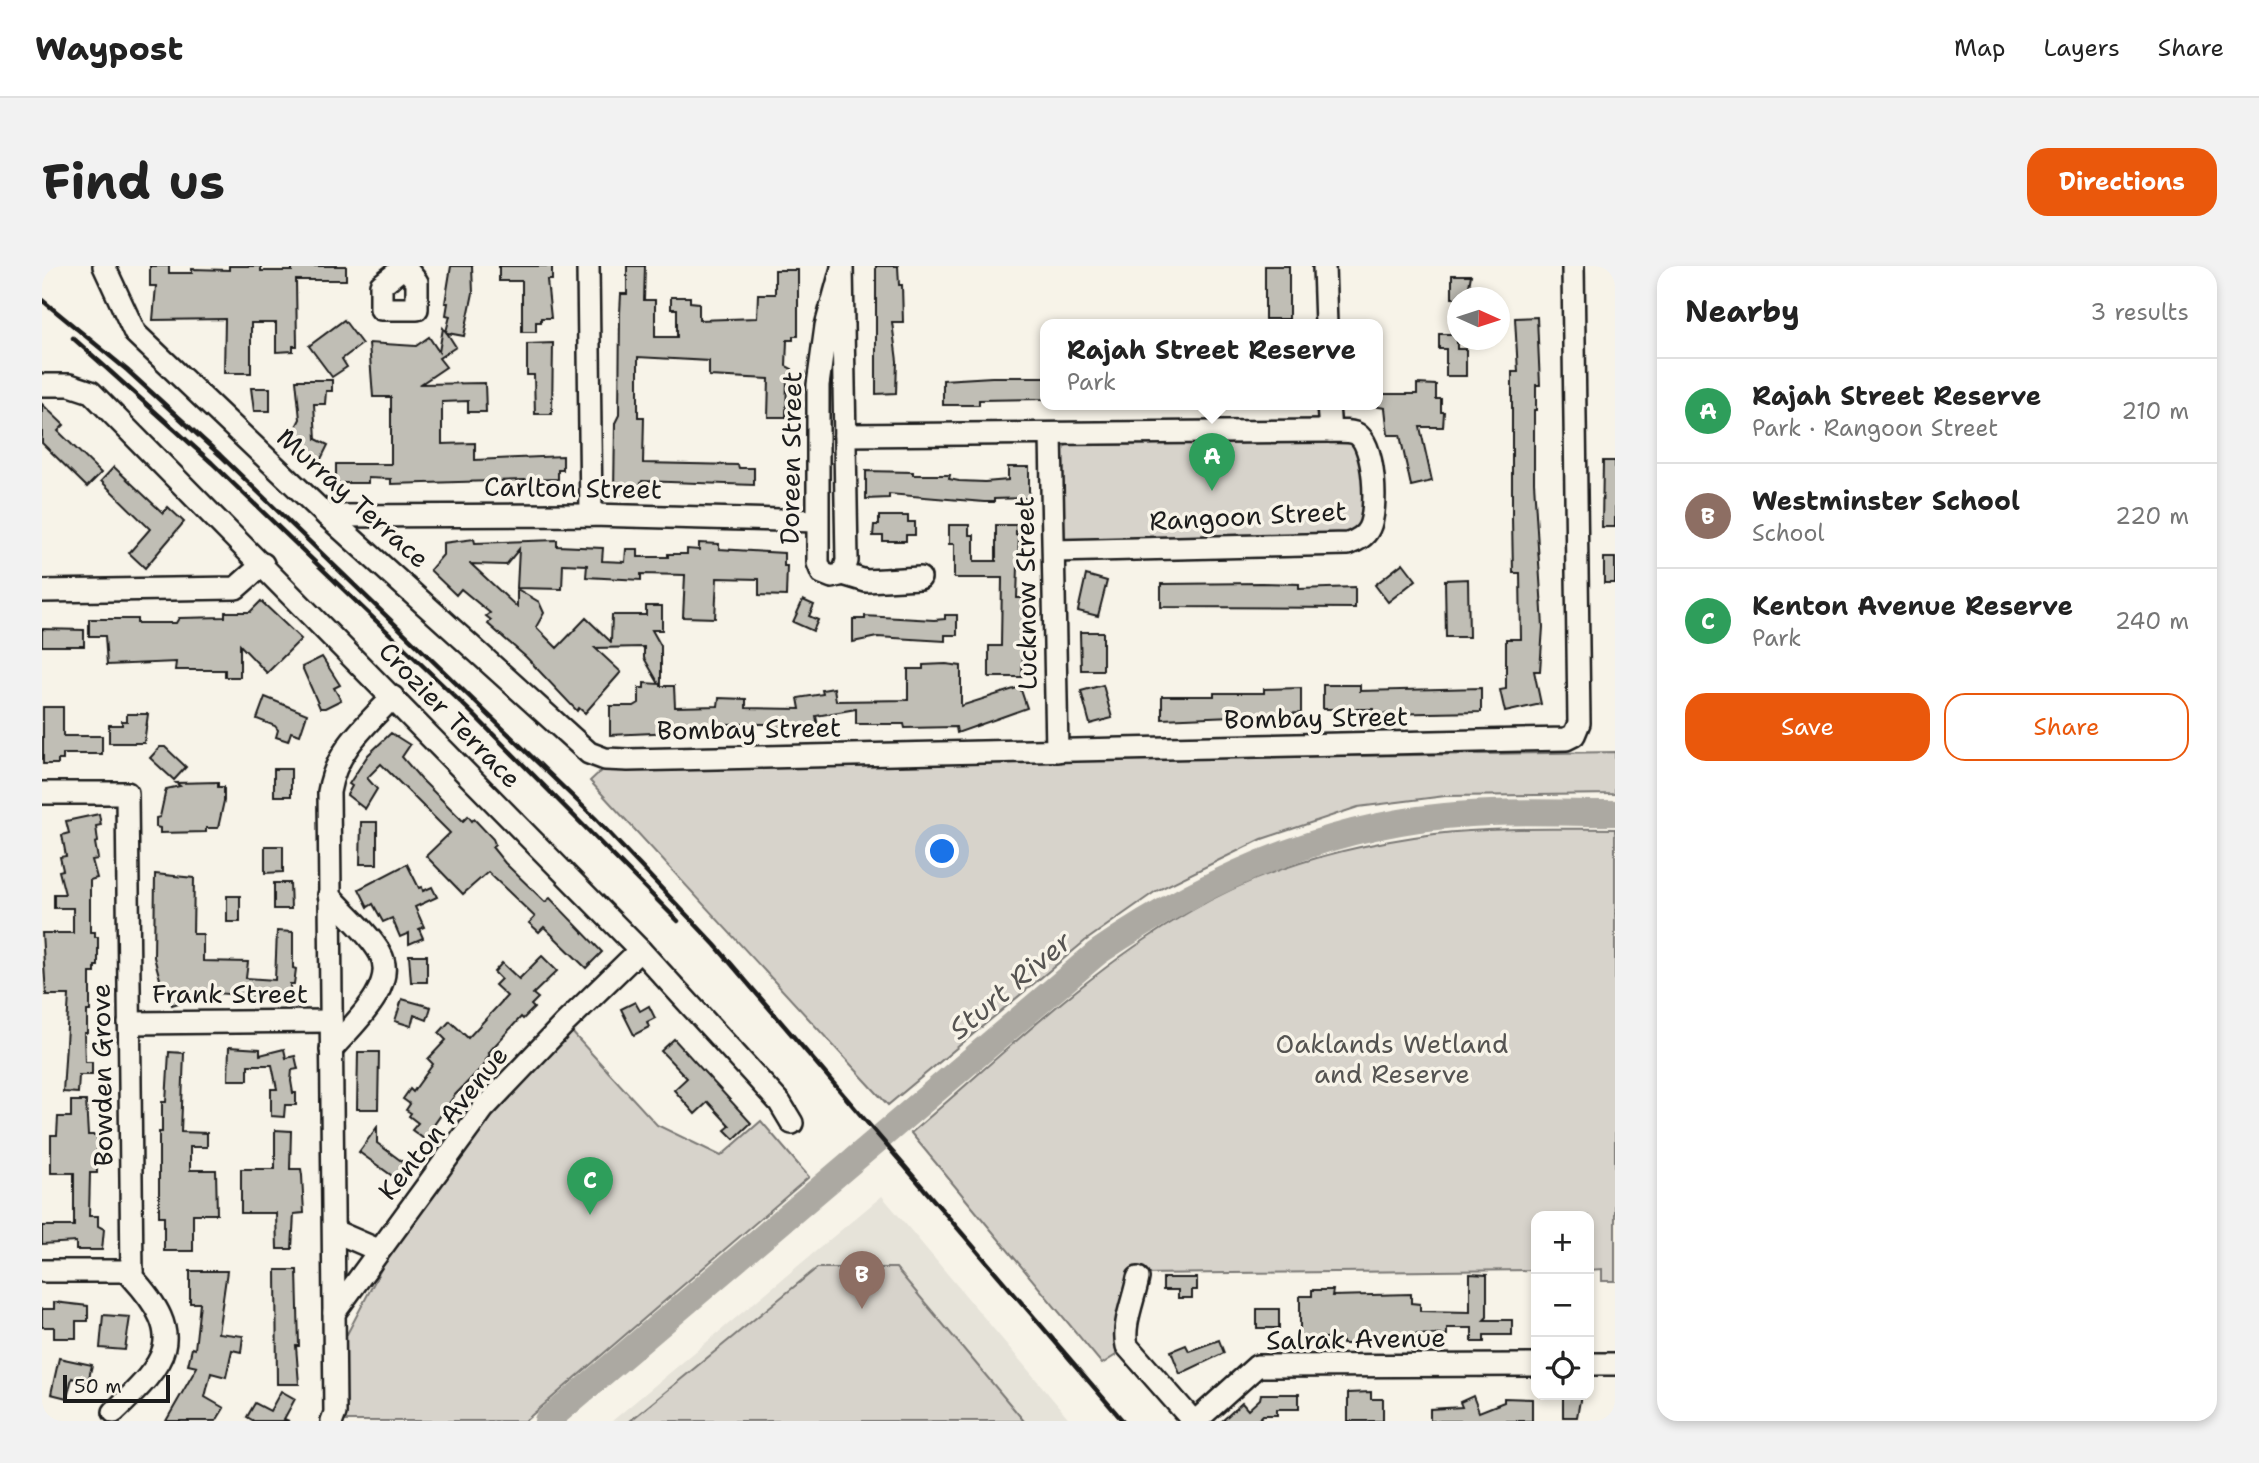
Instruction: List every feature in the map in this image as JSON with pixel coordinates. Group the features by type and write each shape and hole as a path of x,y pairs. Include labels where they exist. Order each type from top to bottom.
{"street":[{"name":"Murray Terrace","path":"104,266 135,333 327,516 589,753"},
{"path":"588,266 591,515"},
{"path":"1324,266 1326,319"},
{"name":"Bombay Street","path":"589,753 605,759 628,760 1556,741 1574,735 1579,723 1573,266"},
{"name":"Doreen Street","path":"842,267 847,561 843,574 832,577 822,573 817,563 818,385 826,326 842,267"},
{"name":"Crozier Terrace","path":"42,385 70,385 92,392 640,950 780,1103 792,1124"},
{"path":"1328,410 1330,431"},
{"name":"Rangoon Street","path":"845,435 1330,431 1354,432 1367,443 1371,454 1372,520 1368,532 1348,544 1054,551"},
{"name":"Lucknow Street","path":"1051,434 1057,751"},
{"name":"Carlton Street","path":"327,516 591,515 817,521"},
{"path":"42,591 236,588 263,564"},
{"path":"843,574 866,581 920,578"},
{"path":"332,1421 335,1413 329,792 332,777 346,745 393,697"},
{"name":"Bowden Grove","path":"42,793 127,793 132,1271"},
{"path":"329,895 380,953 385,970 381,988 331,1050"},
{"name":"Kenton Avenue","path":"334,1313 483,1110 565,1023 640,950"},
{"name":"Frank Street","path":"129,1023 331,1021"},
{"path":"334,1231 378,1250"},
{"path":"42,1271 132,1271 132,1277 160,1309 165,1327 164,1348 149,1379 114,1412"},
{"path":"1138,1279 1132,1311 1123,1332 1126,1346 1194,1421"},
{"path":"1594,1364 1615,1364"},
{"name":"Salrak Avenue","path":"1194,1421 1257,1366 1531,1365"}],"shaded area":[{"path":"882,1196 1071,1421 612,1421"}],"green space":[{"path":"1349,442 1361,458 1365,489 1364,521 1347,537 1068,542 1061,536 1059,450 1067,445"},
{"path":"1615,752 1615,794 1445,796 1358,807 1262,839 1156,891 1085,941 888,1105 590,781 605,767"},
{"name":"Oaklands Wetland and Reserve","path":"1502,829 1615,829 1615,1281 1602,1281 1602,1269 1594,1270 1594,1211 1531,1211 1531,1270 1136,1274 1131,1303 1116,1317 1116,1355 1102,1364 911,1133 1080,988 1151,935 1217,896 1277,871 1339,852 1435,834"},
{"path":"570,1030 657,1125 721,1156 761,1121 809,1177 525,1421 345,1421 346,1336 389,1254 489,1116"},
{"path":"817,1268 896,1268 1024,1421 630,1421"}],"building":[{"path":"150,266 169,266 169,273 192,273 192,269 229,270 229,266 261,266 261,271 292,271 292,266 346,266 346,280 296,280 297,346 293,346 293,351 276,352 276,323 251,323 251,373 224,373 225,319 153,320 156,286 150,286"},
{"path":"451,266 472,266 473,293 464,336 447,333 456,347 439,358 446,367 421,384 485,383 486,412 468,412 468,401 442,402 442,444 475,443 475,460 563,456 563,470 558,470 558,479 391,484 391,479 368,478 368,483 336,483 336,464 391,464 391,397 373,397 369,343 416,346 429,337 439,352 443,328 446,332 450,316 446,315 448,303 445,303"},
{"path":"499,266 552,266 552,280 547,280 551,318 541,318 541,322 536,322 536,332 522,332 522,281 499,281"},
{"path":"627,266 645,266 644,300 655,300 655,337 677,337 677,309 671,309 671,297 690,297 690,302 699,303 699,320 757,318 758,294 775,294 775,270 798,270 798,336 787,340 786,366 792,369 791,379 787,379 786,417 768,417 769,379 709,376 709,361 638,357 638,417 644,417 643,463 738,465 739,468 754,468 754,485 642,481 635,496 614,493 615,423 619,415 621,294 627,294"},
{"path":"876,266 898,266 899,285 902,285 903,322 892,322 897,361 896,393 876,394"},
{"path":"1265,266 1289,266 1289,319 1265,319"},
{"path":"1452,275 1471,275 1469,287 1452,287"},
{"path":"1537,317 1540,385 1536,385 1534,410 1534,482 1543,627 1540,671 1534,671 1541,704 1505,712 1500,690 1506,689 1506,639 1521,639 1520,573 1513,573 1512,372 1518,372 1515,318"},
{"path":"344,320 362,344 342,359 347,367 332,377 309,346"},
{"path":"1439,334 1447,334 1447,350 1466,350 1466,376 1446,376 1446,349 1439,349"},
{"path":"553,343 552,414 535,414 534,375 527,375 527,344"},
{"path":"1040,377 1040,399 979,400 979,405 943,405 943,380"},
{"path":"296,380 332,380 332,391 326,391 325,404 314,404 316,439 328,445 318,465 287,444 300,419"},
{"path":"1417,384 1436,385 1436,399 1441,399 1441,412 1444,412 1443,427 1420,427 1432,481 1411,486 1400,435 1388,435 1383,394 1417,394"},
{"path":"251,388 270,388 270,411 254,411"},
{"path":"42,404 64,425 58,431 101,473 87,487 42,443"},
{"path":"1603,461 1615,461 1615,527 1602,527"},
{"path":"114,467 163,513 168,507 184,522 145,568 129,553 150,529 101,481"},
{"path":"1008,467 1029,467 1029,498 994,499 994,502 984,502 889,494 889,498 866,499 866,471 950,475 949,479 985,482 1008,480"},
{"path":"879,516 908,516 908,522 915,522 915,535 906,535 906,541 883,541 883,536 873,536 874,525 879,525"},
{"path":"949,525 969,525 969,535 974,535 974,561 996,561 996,525 1016,525 1016,535 1019,535 1017,598 1025,598 1022,677 989,677 989,646 1001,646 1002,578 954,578 954,544 949,544"},
{"path":"474,539 475,543 557,540 557,546 603,548 602,561 625,562 626,549 638,549 638,557 687,554 687,549 699,550 699,543 719,544 719,549 784,553 784,566 787,566 786,596 759,595 759,579 717,578 715,618 683,617 685,575 641,574 641,580 586,577 587,565 563,564 562,589 517,588 519,549 506,565 471,564 517,607 517,589 539,602 544,613 536,627 557,648 586,618 611,642 612,615 646,615 646,606 662,606 662,630 652,630 661,646 661,686 674,686 675,707 718,706 719,698 746,699 746,708 800,709 798,698 823,694 822,690 834,688 836,701 908,700 908,669 946,664 961,666 961,706 1020,687 1027,708 957,733 956,727 905,728 904,724 856,724 856,709 816,716 818,726 804,728 771,727 770,724 675,724 675,732 610,735 610,706 634,706 639,703 639,688 644,688 644,683 659,684 644,658 644,647 595,648 621,672 585,713 579,708 577,711 526,657 488,624 491,620 486,616 490,613 461,589 456,595 430,570 443,555 443,543"},
{"path":"1604,558 1615,558 1615,583 1604,583"},
{"path":"1403,563 1416,580 1388,602 1375,585"},
{"path":"1086,575 1107,581 1098,616 1078,611"},
{"path":"1468,579 1469,637 1446,637 1445,580"},
{"path":"1161,584 1299,584 1299,589 1355,587 1355,608 1161,607"},
{"path":"803,600 814,605 809,616 818,620 813,631 793,622"},
{"path":"261,601 301,639 267,673 240,645 240,677 225,677 225,670 175,670 176,662 107,665 105,636 89,636 89,619 137,619 137,623 176,623 179,618 225,617 225,612 250,612"},
{"path":"945,615 957,615 957,635 945,635 945,641 877,637 853,642 853,619 865,619 865,616 934,620 945,619"},
{"path":"42,629 84,630 84,646 42,646"},
{"path":"1080,632 1103,632 1103,670 1081,670"},
{"path":"322,657 340,685 334,688 341,700 325,708 320,708 302,667"},
{"path":"1103,685 1112,718 1090,724 1081,691"},
{"path":"1323,685 1360,685 1360,691 1481,688 1481,712 1379,714 1373,713 1373,709 1323,709"},
{"path":"1301,688 1301,713 1162,719 1162,696 1214,696 1214,693 1264,693 1264,689"},
{"path":"265,697 307,714 300,735 291,732 288,741 276,737 278,730 275,726 257,719"},
{"path":"43,707 63,707 63,736 102,736 102,754 63,754 63,760 58,760 58,764 43,764"},
{"path":"127,714 148,714 144,743 109,743 109,725 122,725 122,721 127,721"},
{"path":"391,733 410,745 402,757 421,779 463,821 468,816 472,821 474,819 493,839 495,844 492,847 505,863 545,902 550,898 602,952 586,968 544,927 539,932 529,923 535,917 488,872 463,894 426,856 450,833 381,764 367,778 377,789 365,809 347,795 352,786 349,784 368,755"},
{"path":"160,747 165,747 186,767 174,780 150,758"},
{"path":"274,769 291,769 291,796 274,796"},
{"path":"218,782 218,787 224,787 224,801 218,828 206,828 206,832 160,833 160,828 156,827 156,818 160,817 166,789 180,786 176,783"},
{"path":"99,814 101,825 96,826 98,842 95,843 98,859 92,860 97,878 90,880 90,932 95,932 95,937 98,937 98,966 95,966 95,973 90,973 90,1011 87,1011 87,1033 84,1033 85,1062 92,1062 92,1075 79,1075 78,1093 63,1092 69,995 46,995 42,933 73,933 73,908 54,908 54,894 65,894 59,871 63,870 60,857 66,856 62,835 69,833 66,821"},
{"path":"361,822 377,822 377,864 360,864"},
{"path":"265,846 283,846 283,872 265,873"},
{"path":"407,864 419,888 422,887 423,891 432,887 437,897 415,907 424,927 419,929 423,938 409,944 409,933 400,937 392,918 383,922 373,904 368,907 359,889"},
{"path":"155,874 194,878 193,934 203,934 203,961 248,962 246,978 275,980 277,931 293,932 293,968 296,969 290,992 261,992 261,996 213,993 213,997 184,997 185,1001 172,1005 168,989 163,990 154,957"},
{"path":"274,883 290,883 291,909 274,909"},
{"path":"227,896 240,896 240,922 227,922"},
{"path":"409,955 427,955 427,982 411,982"},
{"path":"542,956 557,971 533,994 538,998 531,1005 534,1008 523,1019 521,1017 488,1053 490,1055 485,1060 487,1062 455,1095 424,1139 412,1130 418,1123 409,1116 411,1113 406,1110 410,1104 403,1099 410,1089 413,1092 433,1064 428,1059 446,1040 439,1033 450,1021 468,1038 507,996 495,985 501,979 494,972 502,963 519,979"},
{"path":"402,999 431,1007 427,1020 414,1015 411,1026 395,1021"},
{"path":"635,1002 640,1011 649,1006 655,1018 647,1022 649,1027 634,1035 621,1009"},
{"path":"674,1039 751,1123 734,1139 725,1130 730,1126 708,1102 695,1114 674,1090 687,1078 661,1051"},
{"path":"229,1047 260,1049 260,1055 284,1049 286,1058 295,1056 298,1069 292,1070 291,1081 293,1093 296,1093 296,1105 285,1105 284,1117 271,1116 271,1089 277,1089 272,1065 248,1065 248,1080 228,1080"},
{"path":"169,1052 184,1053 181,1132 207,1133 207,1147 190,1147 190,1170 216,1170 217,1214 193,1214 193,1251 164,1251 164,1216 159,1216 159,1132 162,1132 162,1102 166,1102"},
{"path":"358,1052 379,1052 378,1109 357,1109"},
{"path":"71,1101 86,1101 88,1135 97,1135 97,1173 90,1173 89,1216 98,1216 98,1226 104,1229 102,1250 76,1250 76,1242 42,1244 42,1226 74,1226 74,1173 51,1173 51,1135 57,1135 58,1117 71,1117"},
{"path":"377,1127 377,1143 408,1166 398,1180 359,1152"},
{"path":"275,1130 291,1131 290,1169 301,1169 302,1175 304,1213 294,1214 292,1249 277,1249 276,1213 241,1213 241,1169 275,1169"},
{"path":"276,1270 297,1270 299,1346 296,1346 299,1384 277,1384"},
{"path":"190,1271 227,1271 218,1333 243,1336 241,1352 232,1350 226,1377 211,1373 205,1397 224,1408 216,1421 166,1421 197,1367 188,1365 192,1348 195,1349 200,1303 190,1303"},
{"path":"1470,1274 1487,1275 1487,1317 1484,1320 1512,1320 1512,1335 1484,1335 1484,1342 1472,1342 1472,1328 1447,1328 1447,1335 1404,1334 1404,1338 1356,1339 1356,1344 1342,1344 1342,1338 1300,1338 1300,1296 1312,1296 1312,1290 1333,1290 1332,1296 1411,1294 1411,1303 1420,1304 1420,1311 1470,1312"},
{"path":"1163,1278 1197,1278 1197,1290 1192,1290 1192,1298 1178,1298 1178,1290 1163,1290"},
{"path":"54,1302 88,1306 88,1321 76,1321 76,1338 54,1338 54,1327 42,1327 42,1309 54,1309"},
{"path":"1257,1309 1279,1309 1279,1328 1257,1328"},
{"path":"103,1315 130,1317 125,1350 100,1348"},
{"path":"1219,1340 1224,1353 1180,1374 1171,1351 1186,1345 1189,1351"},
{"path":"59,1358 92,1365 88,1382 72,1378 67,1398 51,1394"},
{"path":"281,1391 295,1399 284,1419 289,1421 254,1421 247,1417 255,1403 270,1411"},
{"path":"1371,1392 1371,1399 1383,1399 1383,1421 1348,1421 1348,1393"},
{"path":"1261,1394 1299,1394 1299,1409 1277,1409 1277,1415 1263,1415 1257,1421 1222,1421 1242,1403 1248,1410 1260,1399"},
{"path":"1473,1396 1479,1412 1504,1402 1504,1398 1531,1399 1532,1421 1430,1421 1430,1409 1462,1407 1460,1402"},
{"path":"1563,1400 1580,1400 1577,1417 1563,1417"}],"waterway":[{"name":"Sturt River","path":"547,1421 1097,953 1178,903 1262,862 1351,832 1398,822 1487,813 1615,813"}],"railway":[{"path":"42,300 127,370 220,455 595,818 715,945 1123,1421"},
{"path":"73,338 212,463 473,714 678,921"}],"place":[{"name":"Rajah Street Reserve","path":"1212,491"},
{"name":"Kenton Avenue Reserve","path":"590,1215"},
{"name":"Westminster School","path":"862,1309"}]}
